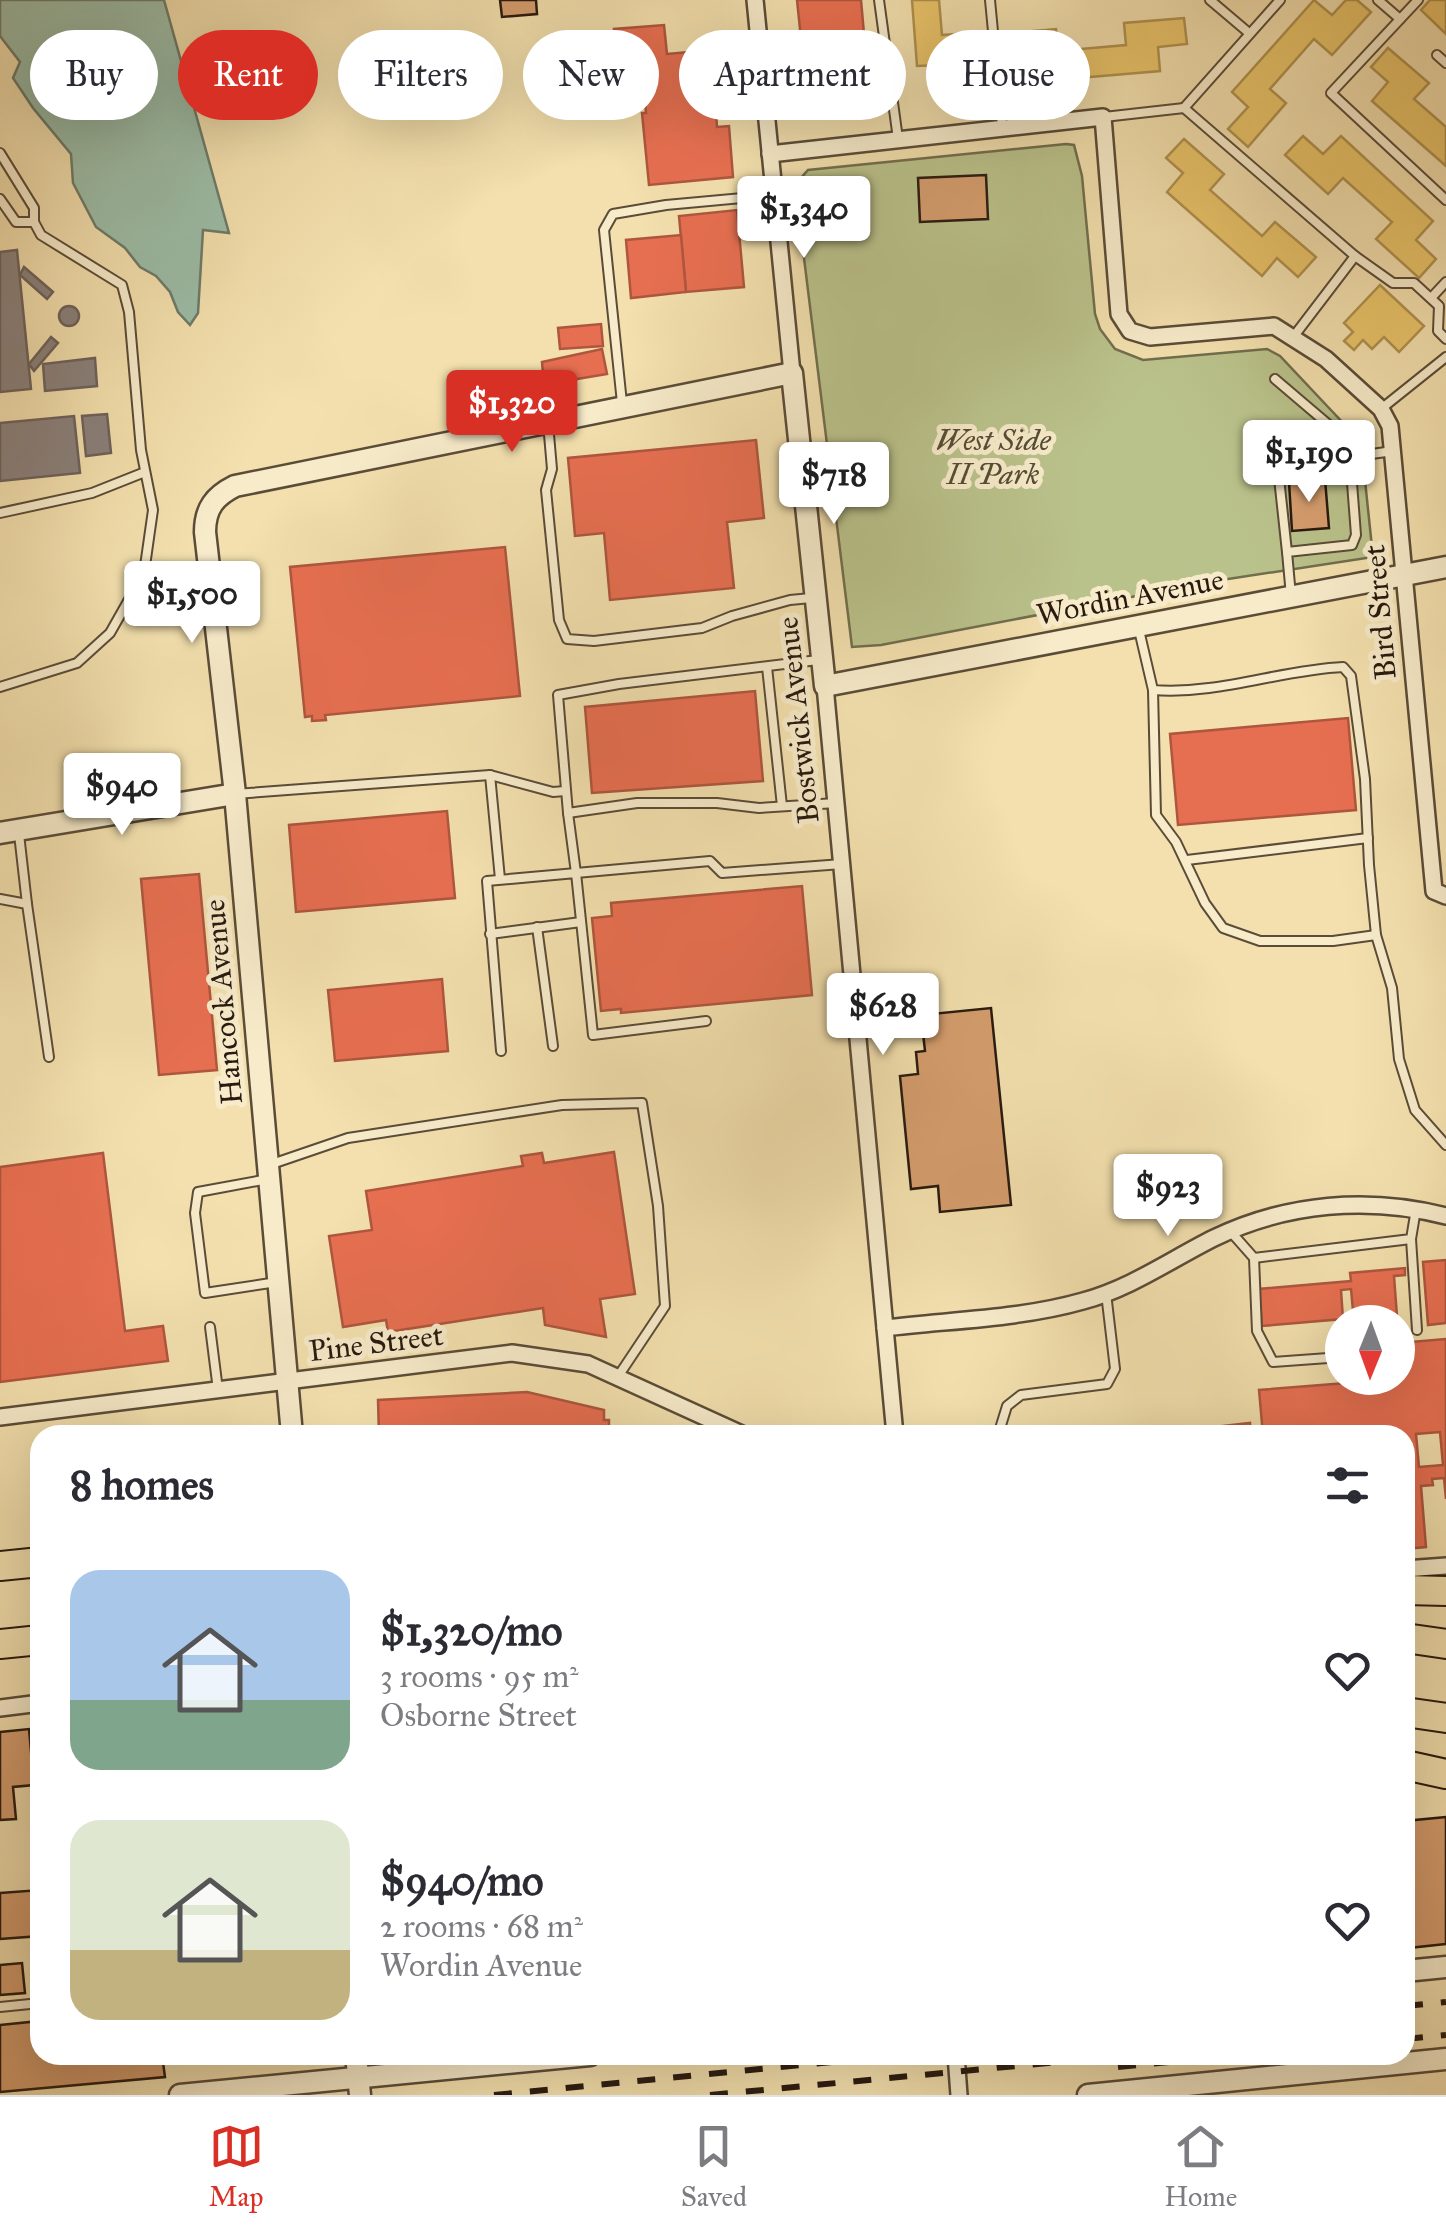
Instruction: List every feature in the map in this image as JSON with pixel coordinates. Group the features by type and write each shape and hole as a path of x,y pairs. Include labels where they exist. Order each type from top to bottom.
{"highway":[{"path":"1415,1590 1446,1591"},
{"path":"1415,1639 1446,1644"},
{"path":"0,1644 30,1641"},
{"path":"1415,1713 1446,1718"},
{"path":"1415,1767 1446,1774"}],"street":[{"name":"Bostwick Avenue","path":"755,0 894,1425"},
{"path":"770,154 1103,117 1119,314 1130,331 1150,337 1274,326 1326,359 1382,409"},
{"path":"548,422 792,373"},
{"name":"Bird Street","path":"1382,409 1390,426 1393,451 1440,894"},
{"name":"Hancock Avenue","path":"291,1425 235,794 205,532 210,505 236,486 548,422"},
{"name":"Wordin Avenue","path":"825,686 1446,568"},
{"path":"10,831 235,794"},
{"path":"886,1328 1083,1302 1146,1277 1231,1232 1272,1216 1337,1204 1416,1209 1446,1216"},
{"name":"Pine Street","path":"0,1416 512,1353 588,1364 722,1425"},
{"path":"1415,1568 1446,1566"},
{"path":"0,1708 30,1705"},
{"path":"1415,1970 1446,1967"},
{"path":"1415,2063 1446,2060"},
{"path":"180,2095 359,2086 515,2065"},
{"path":"957,2065 959,2095"},
{"path":"1088,2095 1395,2065"}],"lane":[{"path":"880,0 898,139"},
{"path":"990,0 1002,126"},
{"path":"1210,0 1249,33"},
{"path":"1103,117 1184,108 1280,0"},
{"path":"1378,0 1400,19"},
{"path":"1418,0 1331,92 1446,200"},
{"path":"1437,55 1446,63"},
{"path":"1184,108 1355,256 1394,283 1414,283 1439,306 1438,332 1446,339"},
{"path":"0,153 34,208 34,222 42,235 122,285 129,312 145,472 153,510 144,573 110,633 77,664 0,687"},
{"path":"623,408 604,230 607,222 613,214 666,204 774,195"},
{"path":"0,198 16,222 34,222"},
{"path":"1294,336 1355,256"},
{"path":"1431,298 1446,282"},
{"path":"1382,409 1446,357"},
{"path":"1276,378 1330,425 1350,458 1356,536 1352,545 1288,552"},
{"path":"548,422 552,469 546,490 559,620 566,639 594,642 702,628 790,600 816,598"},
{"path":"1291,597 1280,478 1286,468 1393,451"},
{"path":"0,512 92,494 145,472"},
{"path":"1138,626 1153,690 1156,815 1186,860 1222,928 1260,941 1376,935"},
{"path":"706,1021 593,1035 558,695 822,659"},
{"path":"767,667 782,806"},
{"path":"1153,690 1178,692 1343,667 1351,676 1365,780 1376,935 1392,988 1399,1059 1415,1110 1446,1145"},
{"path":"235,794 490,774 553,792 565,790"},
{"path":"490,774 500,880"},
{"path":"568,813 637,803 717,803 759,808 836,804"},
{"path":"10,831 26,904 49,1057"},
{"path":"1186,860 1368,838"},
{"path":"501,1050 487,880 710,860 722,873 842,864"},
{"path":"0,899 26,904"},
{"path":"490,934 581,922"},
{"path":"538,927 552,1046"},
{"path":"277,1282 205,1292 195,1214 198,1192 267,1172 348,1138 562,1105 642,1103 658,1206 665,1306 617,1378"},
{"path":"1416,1209 1412,1239 1416,1330"},
{"path":"1231,1232 1254,1258 1257,1331 1273,1362 1325,1358"},
{"path":"1254,1258 1412,1239"},
{"path":"1001,1425 1007,1406 1021,1395 1108,1384 1115,1370 1106,1293"},
{"path":"210,1326 218,1390"},
{"path":"0,2006 30,2004"}],"green space":[{"name":"West Side II Park","path":"1074,145 1082,176 1095,314 1100,329 1115,349 1143,360 1267,349 1280,356 1361,442 1373,557 1215,581 881,645 852,647 795,185 808,170"}],"shaded area":[{"path":"0,0 164,0 178,50 178,120 197,120 229,233 203,230 198,313 190,325 156,276 140,267 125,248 96,227 73,183 71,154 43,120 158,120 158,30 30,30 30,104 13,78 20,62 0,36"}],"building: Homes":[{"path":"912,0 939,0 942,30 926,30 926,66 917,66"},
{"path":"1314,0 1332,15 1346,0 1357,0 1371,12 1332,55 1314,39 1270,89 1286,103 1248,147 1228,129 1248,107 1232,92"},
{"path":"1430,0 1446,0 1446,34 1421,10"},
{"path":"1184,18 1187,44 1158,47 1160,71 1090,77 1090,48 1126,45 1124,23"},
{"path":"1388,48 1429,83 1414,99 1446,127 1446,166 1372,101 1388,82 1371,67"},
{"path":"1303,136 1323,154 1341,136 1433,221 1416,240 1436,259 1419,278 1376,239 1392,222 1343,178 1328,194 1285,155"},
{"path":"1184,139 1224,174 1210,190 1262,236 1275,222 1316,257 1298,277 1277,258 1262,276 1167,192 1183,173 1166,158"},
{"path":"1380,285 1424,326 1399,352 1384,337 1372,349 1363,340 1354,350 1344,341 1353,332 1344,323"}],"building: Shops":[{"path":"797,0 861,0 864,30 800,30"},
{"path":"664,25 667,54 679,53 679,120 717,120 717,127 729,126 733,177 649,185 643,120 659,120 659,30 614,29"},
{"path":"737,210 744,287 686,292 679,216"},
{"path":"681,235 686,292 631,298 626,240"},
{"path":"601,324 603,346 560,349 558,328"},
{"path":"602,349 607,374 565,381 564,372 543,374 542,362"},
{"path":"756,440 764,518 727,522 734,588 610,600 604,533 575,536 568,458"},
{"path":"505,547 520,696 325,715 326,720 305,717 290,567"},
{"path":"755,691 763,781 592,793 585,707"},
{"path":"1348,718 1356,810 1178,825 1170,734"},
{"path":"447,811 455,898 296,912 289,825"},
{"path":"199,874 217,1070 159,1075 141,879"},
{"path":"802,886 812,995 621,1013 621,1009 601,1011 592,918 612,916 611,903"},
{"path":"442,979 448,1051 335,1061 328,990"},
{"path":"614,1152 635,1294 600,1299 606,1337 545,1325 543,1308 388,1332 386,1320 343,1327 329,1236 372,1230 366,1191 523,1166 521,1156 542,1153 544,1163"},
{"path":"103,1153 125,1331 163,1326 168,1361 0,1382 0,1167"},
{"path":"1446,1260 1446,1323 1428,1325 1423,1262"},
{"path":"1405,1268 1405,1275 1394,1276 1396,1305 1352,1305 1351,1289 1341,1290 1342,1305 1325,1305 1325,1321 1262,1326 1259,1289 1351,1281 1350,1273"},
{"path":"1446,1339 1446,1499 1444,1478 1421,1486 1426,1547 1415,1548 1415,1425 1262,1425 1259,1390 1325,1385 1325,1395 1415,1395 1415,1342","holes":["1440,1432 1443,1465 1419,1467 1416,1434"]},
{"path":"527,1392 604,1410 604,1420 609,1420 609,1425 379,1425 378,1400"}],"building: Industry":[{"path":"17,250 31,389 0,392 0,252"},
{"path":"24,267 53,292 47,299 20,275"},
{"path":"69,306 79,316 69,326 59,316"},
{"path":"51,337 58,343 34,371 29,364"},
{"path":"95,358 97,386 45,391 43,364"},
{"path":"107,414 111,453 86,456 82,416"},
{"path":"74,416 80,473 0,481 0,423"}],"building: Other":[{"path":"500,0 536,0 537,14 502,17"},
{"path":"986,175 988,219 920,222 918,178"},
{"path":"1325,479 1329,528 1292,531 1289,482"},
{"path":"991,1008 1011,1205 940,1212 938,1186 911,1189 900,1076 918,1074 916,1052 925,1051 921,1015"},
{"path":"29,1729 30,1785 13,1787 16,1819 0,1820 0,1732"},
{"path":"1446,1817 1446,1944 1415,1947 1415,1820"},
{"path":"30,1891 30,1937 0,1939 0,1893"},
{"path":"22,1963 25,1993 0,1995 0,1965"},
{"path":"30,2022 30,2065 163,2065 165,2077 0,2092 0,2025"}],"railway":[{"path":"1415,2005 1446,2002"},
{"path":"1415,2038 1446,2035"},
{"path":"494,2095 801,2065"},
{"path":"710,2095 1027,2065"},
{"path":"1118,2067 1139,2065"}]}
